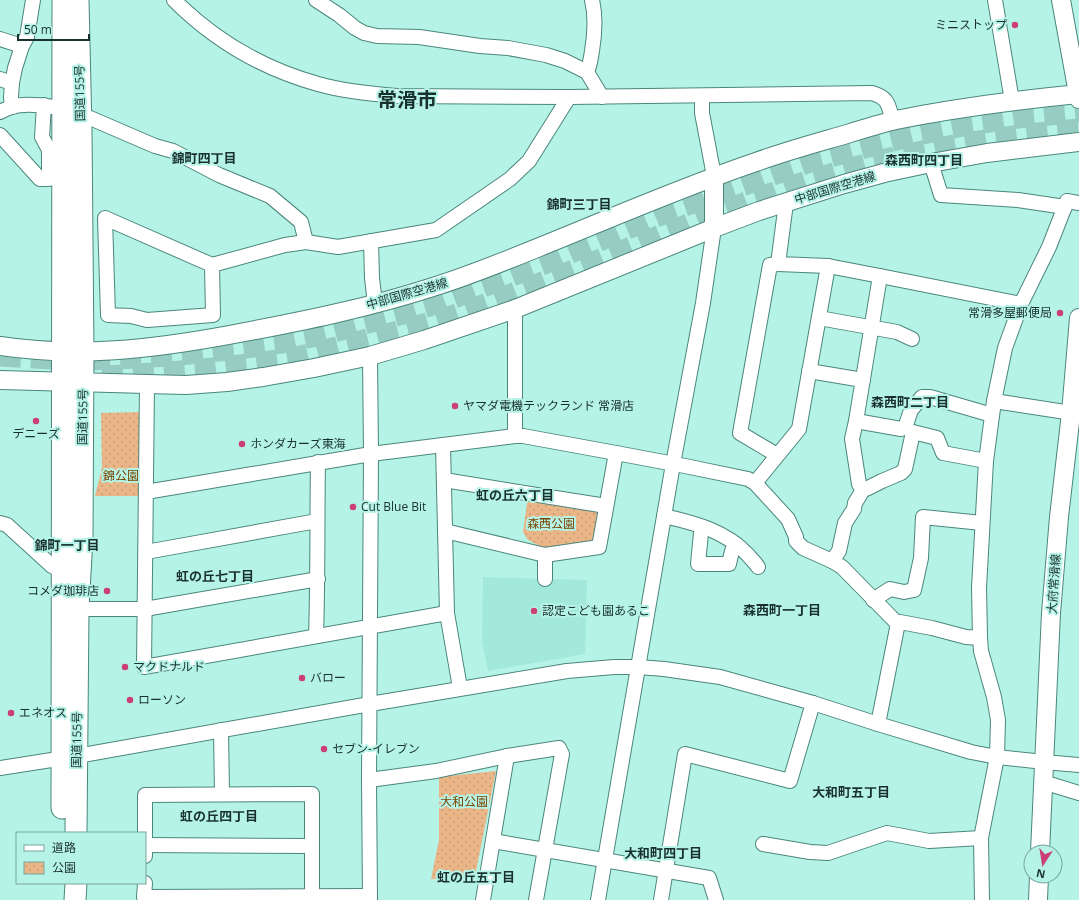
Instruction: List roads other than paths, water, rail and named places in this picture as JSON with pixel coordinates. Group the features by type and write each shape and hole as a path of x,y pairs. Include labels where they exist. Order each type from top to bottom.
{"highway":[{"name":"国道155号","path":"63,0 63,382 61,570 69,757 76,832"},
{"name":"国道155号","path":"62,832 69,757 82,538 83,352 78,0"},
{"path":"61,884 61,900"},
{"path":"75,900 76,884"}],"main road":[{"path":"1061,0 1079,96"},
{"name":"中部国際空港線","path":"0,346 38,350 83,352 113,351 170,345 297,322 375,304 439,285 492,266 714,176 811,144 893,121 957,108 1012,101 1079,96"},
{"name":"中部国際空港線","path":"0,380 186,385 227,382 263,377 370,356 424,340 515,309 759,211 884,173 931,162 987,153 1079,142"},
{"path":"714,176 714,228"},
{"name":"大府常滑線","path":"1040,844 1052,598 1059,517 1075,413 1079,318"},
{"path":"1038,900 1039,884"}],"street":[{"path":"6,110 11,97 6,81 15,68 22,46 27,37 33,0"},
{"path":"174,0 204,26 225,41 271,68 319,85 371,94 397,96 602,97 872,93 881,96 888,103 893,121"},
{"path":"316,0 339,15 354,28 364,33 377,36 419,38 508,48 546,55 587,72 602,97"},
{"path":"587,72 595,32 595,12 592,0"},
{"path":"995,0 1012,101"},
{"path":"0,39 22,46"},
{"path":"702,96 702,113 714,176"},
{"path":"212,265 213,315 147,320 131,316 108,315 105,218 212,265 285,245 306,242 338,247 436,230 510,179 529,161 568,97"},
{"path":"0,135 40,179 49,179 49,150 42,137 49,106 27,105 6,110"},
{"path":"90,118 155,146 173,151 219,175 270,196 301,222 306,242"},
{"path":"931,162 941,195 1018,200 1065,208"},
{"path":"982,900 981,838 997,757 998,720 994,697 981,651 979,588 986,461 993,408 1005,348 1021,304 1049,246 1067,201 1079,203"},
{"path":"778,264 786,203"},
{"path":"598,900 673,464 703,303 714,228"},
{"path":"371,241 372,278 375,304"},
{"path":"777,456 740,434 770,264 828,266 1021,304"},
{"path":"755,484 799,429 828,266"},
{"path":"862,490 859,484 852,439 880,276"},
{"path":"515,309 515,436"},
{"path":"819,318 897,332 912,339"},
{"path":"145,884 144,897 312,896 370,898 370,356"},
{"path":"809,371 863,380"},
{"path":"147,384 144,667 447,613"},
{"path":"856,421 903,429 911,410 922,397 930,397 993,408 1075,413"},
{"path":"832,561 839,551 845,523 854,509 855,503 862,490 901,473 905,469 913,432 937,438 943,453 986,461"},
{"path":"146,492 318,462 515,436 523,436 748,479 755,484 788,519 796,537 796,542 803,548 842,567 896,623 897,628 878,724"},
{"path":"443,445 447,613 460,688"},
{"path":"445,531 545,555 599,547 616,454"},
{"path":"316,636 318,579 318,462"},
{"path":"444,480 606,506"},
{"path":"664,516 713,530 736,544 758,567"},
{"path":"873,600 890,589 904,592 914,590 921,558 923,517 982,523"},
{"path":"146,552 317,521"},
{"path":"0,523 6,525 52,566 61,570"},
{"path":"703,527 698,564 729,564 732,551 736,544"},
{"path":"544,579 545,555"},
{"path":"78,609 145,609 318,579"},
{"path":"896,623 900,622 932,628 966,637 980,638"},
{"path":"0,768 460,688 567,671 590,668 638,667 720,677 813,703 971,752 997,757 1079,765"},
{"path":"661,900 685,754 790,781 813,703"},
{"path":"221,730 222,794"},
{"path":"369,780 436,770 507,756 559,748 562,754 536,900"},
{"path":"483,900 507,756"},
{"path":"1043,782 1079,793"},
{"path":"145,832 145,795 312,794 312,896"},
{"path":"762,844 810,852 828,853 887,833 929,841 981,838"},
{"path":"493,841 709,878 716,900"},
{"path":"146,845 311,846"}],"tunnel":[{"path":"89,360 169,356 238,349 282,343 326,334 443,302 552,261 668,212 810,162 913,136 963,126 1018,118 1079,112"},
{"path":"102,376 173,372 243,365 290,358 327,349 445,318 488,303 779,190 858,166 911,153 955,145 1044,132 1079,129"},
{"path":"0,356 52,359"}],"place":[{"name":"ミニストップ","path":"1015,25"},
{"name":"常滑多屋郵便局","path":"1060,313"},
{"name":"ヤマダ電機テックランド 常滑店","path":"455,406"},
{"name":"デニーズ","path":"36,421"},
{"name":"ホンダカーズ東海","path":"242,444"},
{"name":"Cut Blue Bit","path":"353,507"},
{"name":"コメダ珈琲店","path":"107,591"},
{"name":"認定こども園あるこ","path":"534,611"},
{"name":"マクドナルド","path":"125,667"},
{"name":"バロー","path":"302,678"},
{"name":"ローソン","path":"130,700"},
{"name":"エネオス","path":"11,713"},
{"name":"セブン-イレブン","path":"324,749"}],"district":[{"name":"常滑市","path":"407,100"},
{"name":"錦町四丁目","path":"204,158"},
{"name":"森西町四丁目","path":"924,160"},
{"name":"錦町三丁目","path":"579,204"},
{"name":"森西町二丁目","path":"910,402"},
{"name":"虹の丘六丁目","path":"515,495"},
{"name":"錦町一丁目","path":"67,545"},
{"name":"虹の丘七丁目","path":"215,576"},
{"name":"森西町一丁目","path":"782,610"},
{"name":"大和町五丁目","path":"851,792"},
{"name":"虹の丘四丁目","path":"219,816"},
{"name":"大和町四丁目","path":"663,853"},
{"name":"虹の丘五丁目","path":"476,877"}],"park label":[{"name":"錦公園","path":"121,476"},
{"name":"森西公園","path":"551,524"},
{"name":"大和公園","path":"464,802"}]}
